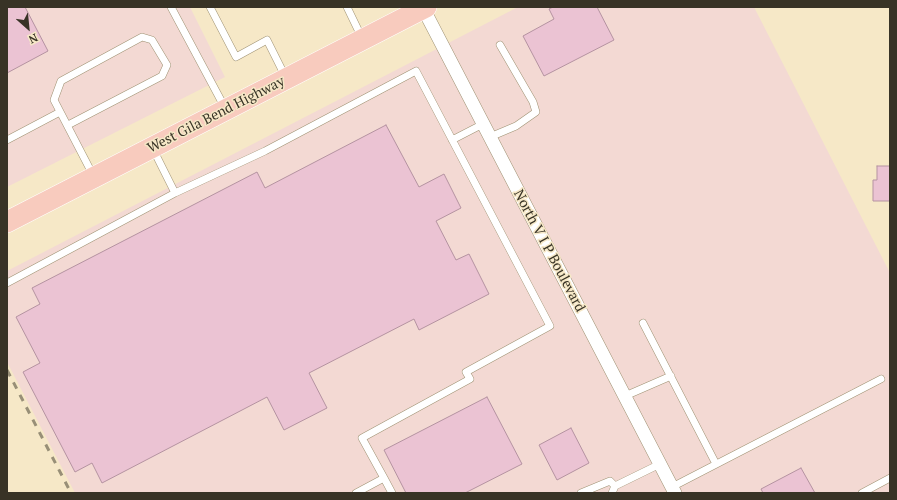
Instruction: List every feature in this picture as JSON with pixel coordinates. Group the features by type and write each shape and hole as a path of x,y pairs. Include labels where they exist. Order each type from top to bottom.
{"main road":[{"name":"West Gila Bend Highway","path":"7,222 424,7"}],"street":[{"name":"North V I P Boulevard","path":"424,7 673,490"}],"lane":[{"path":"171,7 226,110"},
{"path":"210,7 236,57 267,40 286,79"},
{"path":"347,7 362,40"},
{"path":"68,125 162,76 167,65 152,40 142,37 60,81 54,100 94,177"},
{"path":"490,137 516,126 536,112 533,102 500,45"},
{"path":"7,283 175,193 265,152 416,71 550,326 466,372 470,379 362,438 392,493"},
{"path":"7,140 60,112"},
{"path":"452,140 483,124"},
{"path":"152,147 175,193"},
{"path":"643,323 716,464"},
{"path":"625,396 671,376"},
{"path":"673,490 716,464 881,379"},
{"path":"581,493 610,482 614,490 660,464"},
{"path":"356,493 384,478"},
{"path":"862,493 890,478"}],"shaded area":[{"path":"7,7 190,7 225,77 7,187"},
{"path":"518,7 754,7 890,273 890,493 75,493 7,362 7,271"}],"building":[{"path":"7,7 25,7 48,51 7,73"},
{"path":"553,7 597,7 614,40 544,76 523,36 554,19 549,9"},
{"path":"386,125 419,187 444,174 461,208 436,221 456,260 469,254 489,294 419,330 414,319 309,373 327,408 284,430 267,397 102,483 92,463 75,472 23,372 40,363 16,317 40,304 32,288 257,172 265,188"},
{"path":"877,166 890,166 890,201 873,201 873,180 877,180"},
{"path":"487,397 522,464 465,493 406,493 384,450"},
{"path":"571,428 589,463 557,480 539,445"},
{"path":"801,468 815,493 763,493 761,489"}],"railway":[{"path":"7,370 71,493"}]}
